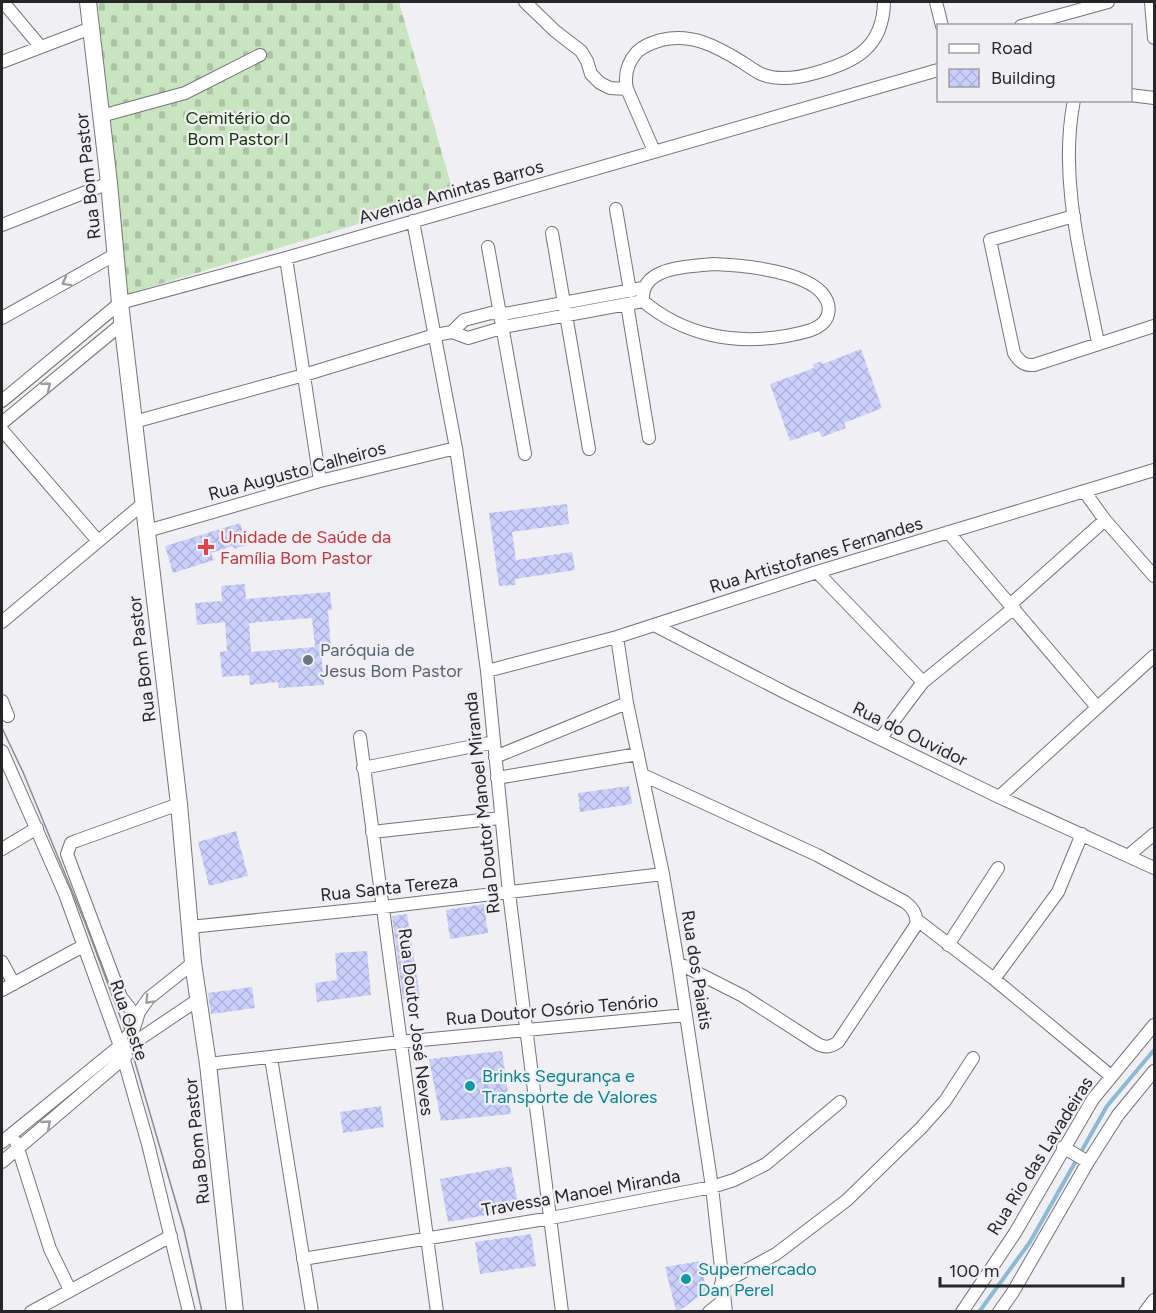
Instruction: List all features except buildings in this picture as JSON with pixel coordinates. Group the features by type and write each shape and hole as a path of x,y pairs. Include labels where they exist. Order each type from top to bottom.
{"main road":[{"name":"Rua Bom Pastor","path":"88,2 117,254 120,303 179,804 193,963 208,1064 235,1311"}],"street":[{"path":"3,2 40,46"},
{"path":"525,2 555,31 581,51 591,74 600,83 610,88 627,89"},
{"path":"654,151 625,80 626,68 635,54 650,43 672,38 689,38 709,43 762,74 784,79 806,76 842,66 868,47 876,34 884,2"},
{"path":"936,2 942,24"},
{"path":"1027,24 1108,2"},
{"path":"1150,2 1155,38"},
{"path":"2,62 91,28"},
{"path":"101,116 185,93 260,55"},
{"name":"Avenida Amintas Barros","path":"2,401 120,303 286,258 937,71"},
{"path":"1132,95 1155,98"},
{"path":"1074,102 1068,149 1069,182 1098,343"},
{"path":"2,225 109,183"},
{"path":"616,209 630,291"},
{"path":"1074,216 990,240 1014,353 1022,363 1034,365 1155,326"},
{"name":"Rua Doutor Manoel Miranda","path":"413,221 456,448 487,671 500,818 562,1311"},
{"path":"552,233 588,449"},
{"path":"488,247 525,454"},
{"path":"2,318 117,254"},
{"path":"286,258 320,481"},
{"path":"134,422 304,375 435,335 452,332 468,338 564,309 630,291 643,295 668,320 684,327 723,338 745,340 770,339 815,329 825,321 829,303 819,289 788,275 762,268 713,264 670,270 652,277 643,295 627,304 564,309 500,314 491,313 464,320 452,332"},
{"path":"627,304 649,438"},
{"path":"2,423 123,324"},
{"path":"2,430 98,541"},
{"name":"Rua Augusto Calheiros","path":"147,531 320,481 456,448"},
{"name":"Rua Artistofanes Fernandes","path":"487,671 617,637 817,572 1155,470"},
{"path":"1084,491 1105,520 1155,576"},
{"path":"2,622 145,502"},
{"path":"880,739 923,682 1012,606 1105,520"},
{"path":"948,532 1097,707"},
{"path":"817,572 923,682"},
{"name":"Rua do Ouvidor","path":"654,625 999,797 1155,867"},
{"name":"Rua dos Paiatis","path":"617,637 627,703 663,874 678,963 712,1187 725,1306"},
{"path":"999,797 1155,656"},
{"path":"2,701 8,716"},
{"path":"495,757 627,703"},
{"name":"Rua Doutor José Neves","path":"360,737 437,1311"},
{"path":"363,768 494,742"},
{"name":"Rua Oeste","path":"2,751 65,894 122,1052 189,1311"},
{"path":"497,778 638,754"},
{"path":"643,775 817,855 905,902 916,916 948,945 994,979 1111,1076"},
{"path":"136,1018 120,997 67,854 68,848 76,841 179,804"},
{"path":"372,832 500,818"},
{"path":"2,849 37,828"},
{"path":"994,979 1058,892 1082,834"},
{"path":"1130,855 1155,834"},
{"path":"948,945 998,868"},
{"name":"Rua Santa Tereza","path":"190,927 383,908 663,874"},
{"path":"678,963 743,996 823,1047 834,1046 916,926 916,916"},
{"path":"2,990 83,946"},
{"path":"2,962 14,984"},
{"path":"2,1162 122,1052 134,1028 136,1018 149,998 193,963"},
{"path":"2,1142 141,1038 199,999"},
{"name":"Rua Doutor Osório Tenório","path":"208,1064 400,1042 686,1015"},
{"name":"Rua Rio das Lavadeiras","path":"962,1311 1015,1233 1093,1099 1155,1025"},
{"path":"271,1058 312,1311"},
{"path":"721,1284 776,1254 847,1200 945,1101 973,1058"},
{"path":"999,1311 1013,1292 1086,1161 1118,1115 1155,1071"},
{"name":"Travessa Manoel Miranda","path":"303,1259 550,1218 712,1187 734,1180 766,1164 840,1102"},
{"path":"12,1133 19,1148 50,1249 70,1290"},
{"path":"1065,1148 1086,1161"},
{"path":"32,1311 171,1236"},
{"path":"1145,1311 1155,1300"},
{"path":"709,1311 725,1306"}],"green space":[{"name":"Cemitério do Bom Pastor I","path":"95,2 399,2 454,195 124,295"}],"waterway":[{"path":"979,1312 1030,1242 1107,1106 1154,1050"}],"tram line":[{"path":"2,728 23,772 86,925 128,1038 184,1230 202,1312"}],"place":[{"name":"Unidade de Saúde da Família Bom Pastor","path":"206,547"},
{"name":"Paróquia de Jesus Bom Pastor","path":"308,660"},
{"name":"Brinks Segurança e Transporte de Valores","path":"470,1086"},
{"name":"Supermercado Dan Perel","path":"686,1279"}]}
